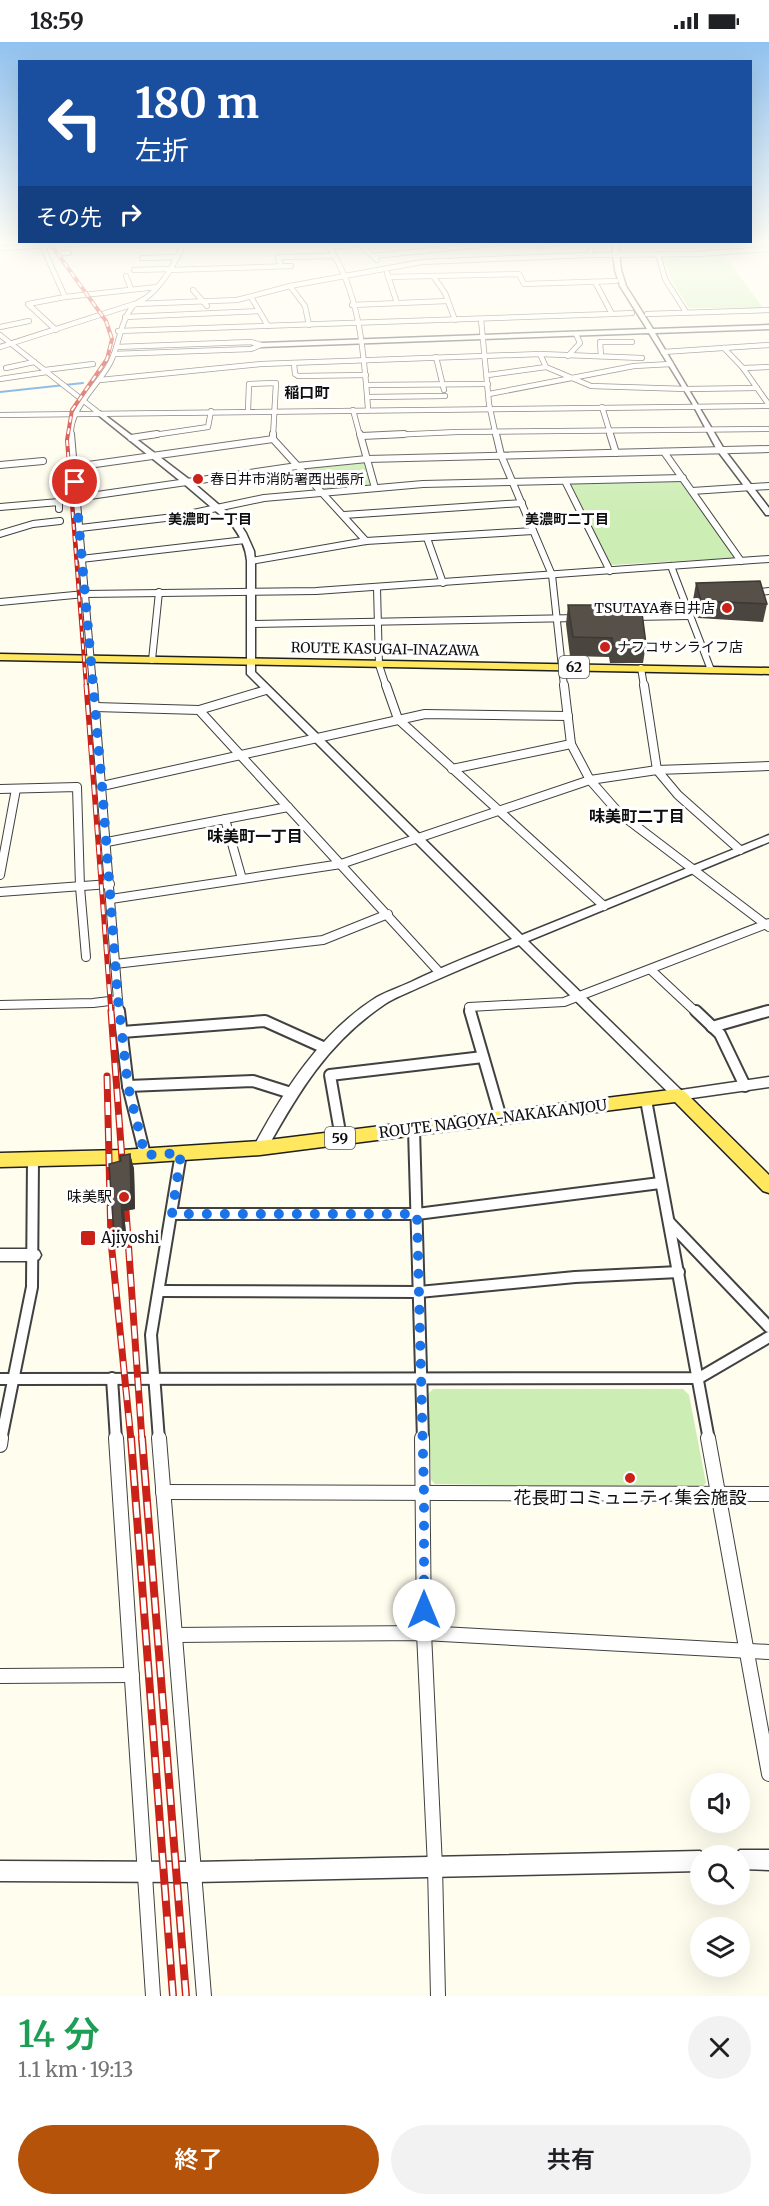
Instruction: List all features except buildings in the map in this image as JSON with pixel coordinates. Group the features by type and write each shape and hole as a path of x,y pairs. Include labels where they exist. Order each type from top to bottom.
{"main road":[{"name":"ROUTE KASUGAI-INAZAWA","path":"0,657 641,668 769,673"},
{"name":"ROUTE NAGOYA-NAKAKANJOU","path":"0,1160 260,1148 678,1095"},
{"path":"678,1095 769,1186"}],"street":[{"path":"0,347 43,334"},
{"path":"118,334 114,354 100,380 83,399 75,414 71,431 107,842 118,1000 128,1086 145,1155"},
{"path":"225,334 226,343"},
{"path":"360,334 365,360 368,409"},
{"path":"116,347 251,342 261,345 570,334"},
{"path":"568,356 580,343 576,334"},
{"path":"627,334 647,366"},
{"path":"654,334 697,406 708,430 769,513"},
{"path":"0,335 187,482 235,523 250,551 252,624 250,672 678,1095 769,1082"},
{"path":"483,337 489,394 501,455 552,575 571,744 590,780 620,813 692,870 768,925"},
{"path":"114,354 251,349 261,345"},
{"path":"601,356 602,348 634,345"},
{"path":"663,352 769,345"},
{"path":"724,348 743,368 769,405"},
{"path":"236,349 238,366"},
{"path":"100,380 238,366 436,357 540,354 642,358"},
{"path":"540,354 546,367"},
{"path":"436,357 444,384 446,409"},
{"path":"6,368 34,362"},
{"path":"0,379 46,371 58,365 90,363"},
{"path":"294,363 294,374 298,376 366,375"},
{"path":"489,394 573,378 671,364"},
{"path":"488,375 546,367 591,386 769,389"},
{"path":"743,368 769,367"},
{"path":"248,411 249,384 276,383 273,439 366,541"},
{"path":"367,385 488,384"},
{"path":"367,397 445,396"},
{"path":"0,415 769,405"},
{"path":"602,407 616,453"},
{"path":"353,410 375,488"},
{"path":"130,438 208,427 211,411"},
{"path":"362,436 769,429"},
{"path":"74,467 273,439"},
{"path":"76,498 297,466 367,459 769,448"},
{"path":"664,452 741,561"},
{"path":"0,465 43,461"},
{"path":"80,528 174,517 264,498 423,484 683,478"},
{"path":"565,481 610,571"},
{"path":"692,491 769,486"},
{"path":"0,507 59,502 59,509"},
{"path":"344,515 522,503"},
{"path":"0,534 33,524 59,521 57,530"},
{"path":"251,561 366,541 533,531"},
{"path":"427,538 443,583"},
{"path":"81,558 245,540"},
{"path":"0,602 85,594 377,588 769,559"},
{"path":"671,566 711,670"},
{"path":"377,588 379,665 398,719 604,906"},
{"path":"745,593 769,591"},
{"path":"152,660 159,592"},
{"path":"682,596 693,595"},
{"path":"618,617 689,616"},
{"path":"252,624 582,618"},
{"path":"641,668 657,770 678,795 740,850"},
{"path":"94,707 199,710 266,690"},
{"path":"199,710 440,973"},
{"path":"102,786 398,719 450,713 568,716"},
{"path":"452,769 571,744"},
{"path":"111,899 341,864 590,780 657,770 769,766"},
{"path":"0,789 77,788 80,887 86,957"},
{"path":"0,874 16,789"},
{"path":"107,842 288,807"},
{"path":"225,819 242,879"},
{"path":"260,1148 291,1093 325,1047 382,1000 440,973 769,838"},
{"path":"0,892 110,884"},
{"path":"115,964 323,940 388,914"},
{"path":"501,1118 469,1007 564,1002 768,925"},
{"path":"651,970 720,1034 745,1086"},
{"path":"0,1005 93,1003 118,1000"},
{"path":"712,1027 769,1011"},
{"path":"122,1032 265,1021 325,1047"},
{"path":"311,1065 330,1075 483,1057"},
{"path":"330,1075 341,1138"},
{"path":"128,1086 253,1081 291,1093"},
{"path":"646,1100 699,1378 717,1494 769,1774"},
{"path":"414,1129 424,1494 424,1633 435,1867 438,1996"},
{"path":"181,1153 151,1335 204,1996"},
{"path":"0,1445 32,1287 33,1159"},
{"path":"172,1214 417,1214 660,1183"},
{"path":"669,1222 769,1327"},
{"path":"0,1255 34,1255"},
{"path":"159,1291 419,1292 575,1277 679,1272"},
{"path":"0,1379 699,1378 769,1337"},
{"path":"112,1378 153,1996"},
{"path":"163,1492 769,1494"},
{"path":"175,1635 424,1633 769,1652"},
{"path":"0,1676 132,1674"},
{"path":"750,1860 769,1860"},
{"path":"0,1871 194,1872 690,1861"}],"green space":[{"path":"365,462 371,486 325,490 305,468"},
{"path":"681,480 734,556 733,558 611,565 570,483"},
{"path":"433,1389 683,1389 689,1395 706,1483 701,1488 435,1484 431,1480 428,1394"}],"waterway":[{"path":"0,392 83,383"}],"railway":[{"path":"86,686 67,440 72,410 107,359 112,339 110,334"},
{"path":"86,685 111,1013"},
{"path":"111,1011 123,1172"},
{"path":"107,1076 111,1241 131,1440"},
{"path":"125,1196 142,1440"},
{"path":"131,1438 173,1996"},
{"path":"142,1438 186,1996"}],"place":[{"name":"春日井市消防署西出張所","path":"198,479"},
{"name":"TSUTAYA春日井店","path":"727,608"},
{"name":"ナフコサンライフ店","path":"605,647"},
{"name":"味美駅","path":"124,1197"},
{"name":"Ajiyoshi","path":"88,1238"},
{"name":"花長町コミュニティ集会施設","path":"630,1478"}],"district":[{"name":"稲口町","path":"307,393"},
{"name":"美濃町一丁目","path":"210,519"},
{"name":"美濃町二丁目","path":"567,519"},
{"name":"味美町二丁目","path":"637,816"},
{"name":"味美町一丁目","path":"255,836"}],"route":[{"path":"75,482 118,1000 128,1086 145,1155 181,1153 172,1214 417,1214 424,1494 424,1610"}]}
